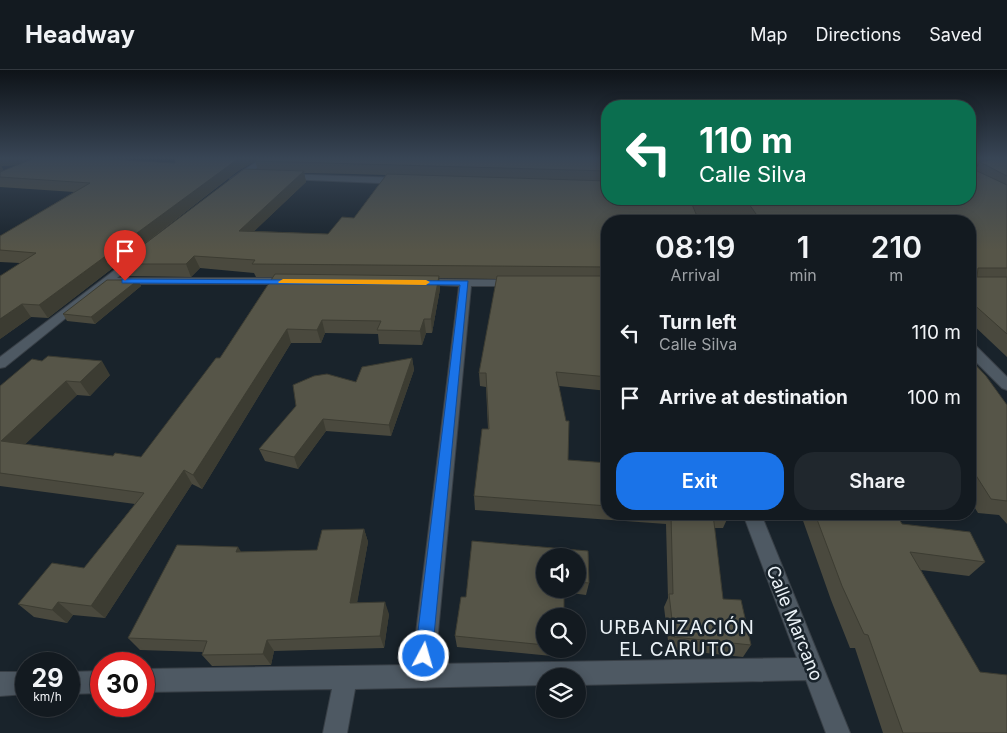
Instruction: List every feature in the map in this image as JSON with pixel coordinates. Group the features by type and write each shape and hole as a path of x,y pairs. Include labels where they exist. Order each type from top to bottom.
{"street":[{"path":"0,364 143,251"},
{"path":"105,281 302,282"},
{"path":"407,282 531,283"},
{"path":"422,676 465,283"},
{"path":"976,354 1007,385"},
{"name":"Calle Marcano","path":"754,520 838,733"},
{"path":"155,681 813,669"},
{"path":"335,733 346,677"},
{"path":"0,684 15,683"}],"building":[{"path":"80,189 197,189 39,305 22,304 0,319 0,276 36,253 0,250 0,236"},
{"path":"218,189 285,189 239,231 328,234 342,217 354,218 376,189 601,189 601,205 692,205 696,215 601,215 601,267 252,264 255,260 194,256 186,264 118,264"},
{"path":"976,189 1007,189 1007,268 978,268 977,277 1007,277 1007,334 976,306 976,215 757,215 750,205 976,205"},
{"path":"275,274 439,276 431,319 424,319 420,331 377,330 381,321 322,320 317,330 287,329 193,475 184,470 91,606 58,602 52,610 18,604 52,563 84,568 144,493 0,473 0,386 32,359 42,361 48,356 102,361 80,382 66,381 1,441 113,456 115,453 141,457 216,358 220,358"},
{"path":"497,276 601,276 601,376 556,372 566,421 569,421 568,460 601,462 601,505 474,496 482,429 489,429 486,373 479,373"},
{"path":"107,280 138,280 91,317 63,314"},
{"path":"412,358 389,425 323,419 294,457 259,449 296,406 293,385 314,376 327,374 356,382 362,367"},
{"path":"976,365 1007,405 1007,501 991,499 976,475"},
{"path":"671,520 714,520 723,599 741,600 751,645 674,637 669,594 673,594"},
{"path":"817,520 900,520 902,524 970,532 985,562 910,552 980,672 1007,675 1007,733 903,733 868,635 864,634 842,586"},
{"path":"364,529 350,603 385,602 380,636 267,640 263,654 202,655 207,641 128,638 177,545 238,547 236,552 317,550 322,530"},
{"path":"472,541 553,548 536,548 536,598 564,598 564,608 536,608 536,644 455,636 461,597 466,597"},
{"path":"586,551 588,551 589,583 586,583"}],"slow traffic":[{"path":"283,282 426,282"}],"district":[{"name":"URBANIZACIÓN EL CARUTO","path":"677,638"}],"route":[{"path":"125,281 465,283 424,656"}]}
